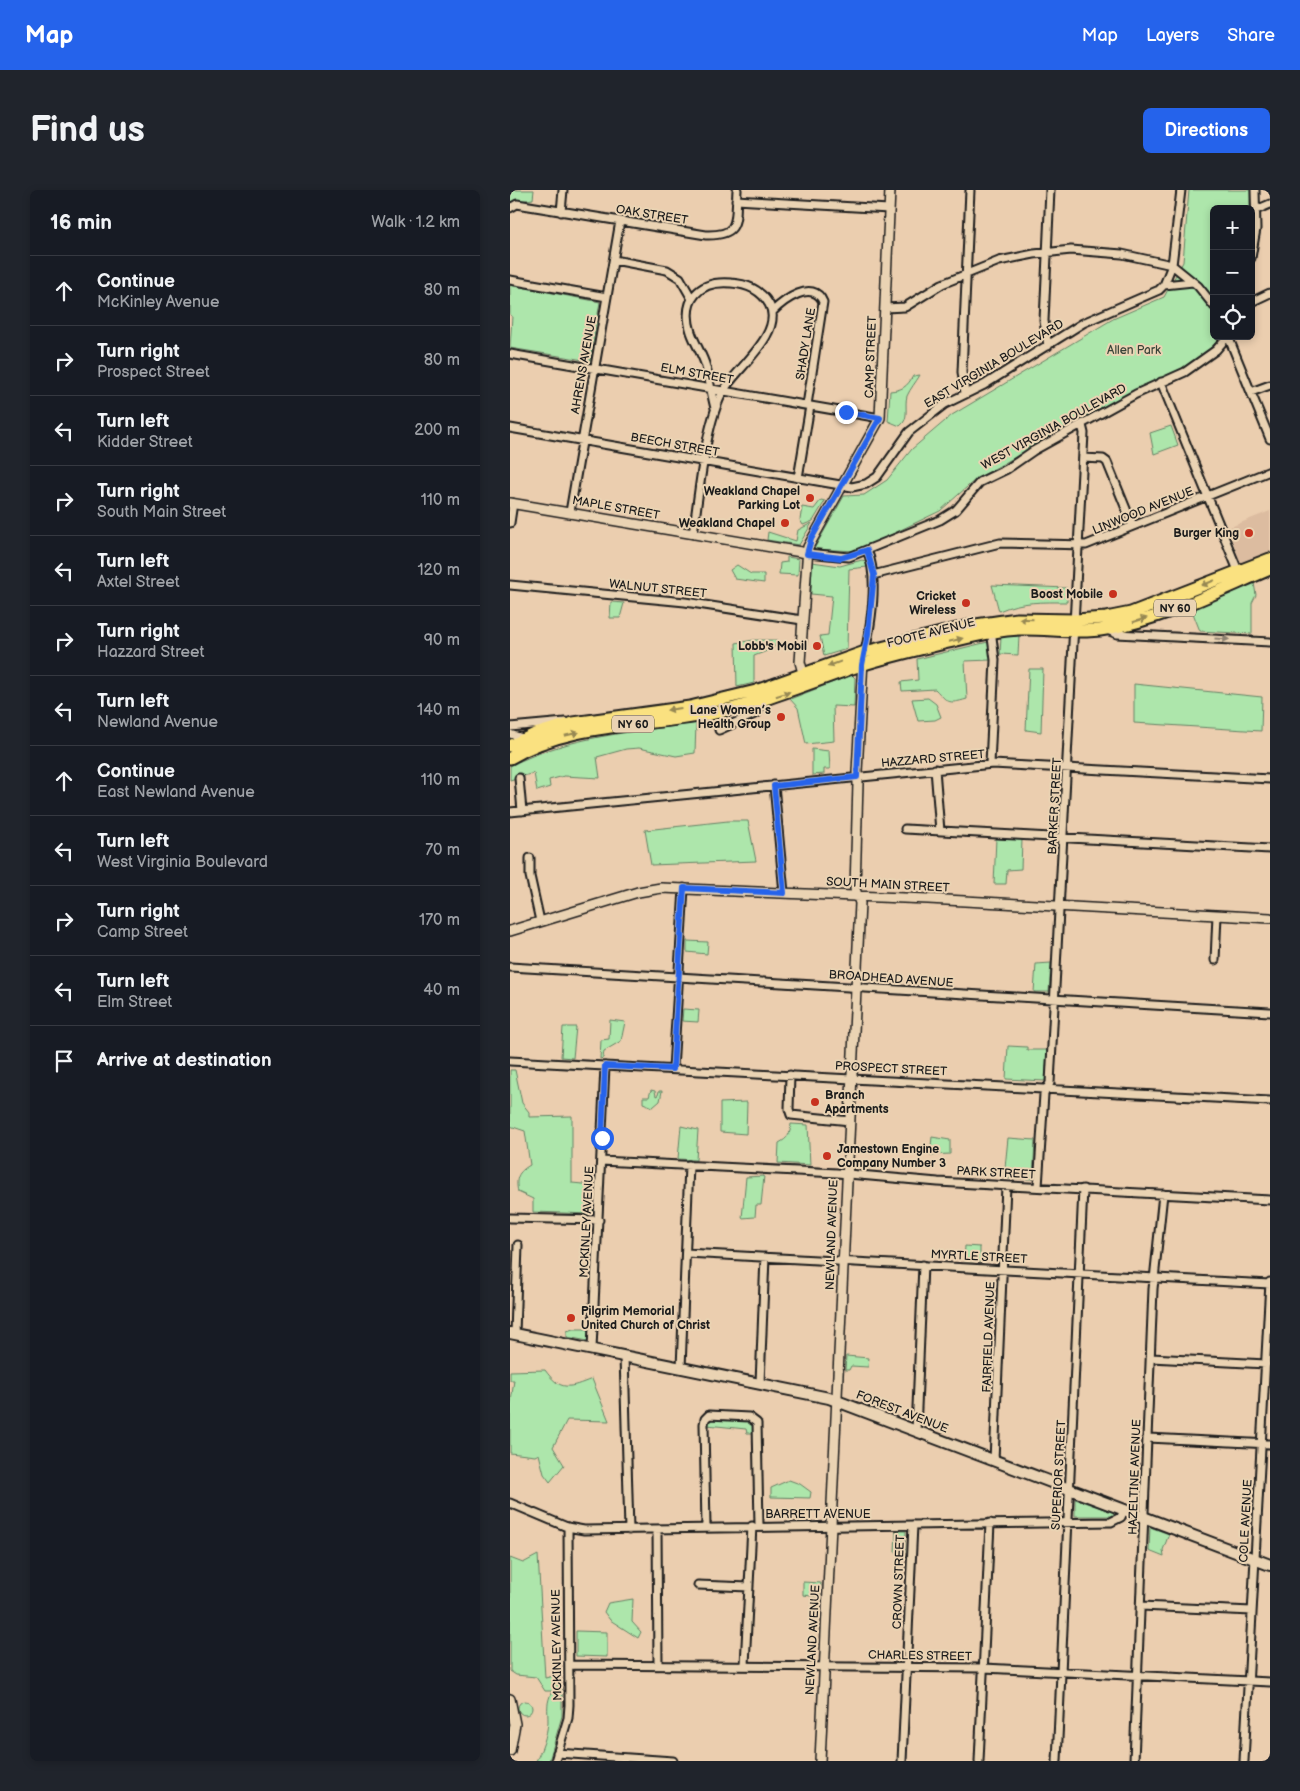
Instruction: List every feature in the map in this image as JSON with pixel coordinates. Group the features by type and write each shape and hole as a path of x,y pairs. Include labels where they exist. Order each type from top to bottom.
{"highway":[{"name":"FOOTE AVENUE","path":"510,758 539,744 597,729 684,718 1017,619 1104,629 1145,619 1240,576 1270,559"},
{"name":"FOOTE AVENUE","path":"1075,626 1131,613 1240,576 1270,569"},
{"name":"FOOTE AVENUE","path":"805,681 865,652 991,627"},
{"name":"FOOTE AVENUE","path":"510,746 526,738 573,723 757,696"}],"main road":[{"name":"FOREST AVENUE","path":"513,1333 837,1400 1270,1565"}],"street":[{"path":"561,212 563,190"},
{"path":"736,190 736,200 890,208"},
{"name":"CAMP STREET","path":"805,681 800,662 807,554 811,539 880,418 890,190"},
{"path":"964,393 962,372 970,190"},
{"path":"1048,346 1044,321 1050,190"},
{"path":"1181,190 1172,265 1164,285 1193,282"},
{"path":"1252,250 1256,228 1255,190"},
{"name":"OAK STREET","path":"511,207 517,204 720,236 729,232 734,223 736,200"},
{"path":"1256,210 1270,204"},
{"name":"AHRENS AVENUE","path":"570,512 620,221"},
{"path":"885,308 905,307 942,284 966,273 1014,257 1047,252 1104,251 1172,265 1193,282 1210,301"},
{"path":"614,260 668,270 680,278 692,299"},
{"path":"510,280 607,297"},
{"path":"693,534 715,408 724,391 768,334 773,320 772,312 762,294 751,287 734,283 720,282 695,292 688,312 689,325 706,365 715,408"},
{"name":"EAST VIRGINIA BOULEVARD","path":"842,485 856,487 878,477 909,432 945,404 964,393 984,385 1083,323 1112,309 1153,294 1164,285"},
{"name":"SHADY LANE","path":"772,312 788,298 801,293 818,295 823,302 798,478"},
{"path":"1255,300 1270,293"},
{"name":"WEST VIRGINIA BOULEVARD","path":"807,554 841,558 867,550 947,517 956,510 980,482 999,473 1033,451 1161,382 1185,372 1204,360 1224,340"},
{"path":"1230,340 1270,439"},
{"name":"ELM STREET","path":"510,354 880,418"},
{"path":"1161,382 1240,576"},
{"path":"1251,392 1270,385"},
{"name":"BARKER STREET","path":"1038,1187 1044,1094 1050,1083 1079,546 1083,458 1082,425"},
{"name":"BEECH STREET","path":"510,428 842,485"},
{"path":"1083,458 1103,459 1107,462 1133,526"},
{"name":"LINWOOD AVENUE","path":"874,575 1000,543 1079,546 1092,544 1270,471"},
{"path":"510,523 512,505"},
{"name":"MAPLE STREET","path":"512,505 570,512 807,554"},
{"path":"865,652 874,575 867,550"},
{"name":"WALNUT STREET","path":"510,585 685,602 802,620"},
{"path":"990,764 995,660 991,627"},
{"path":"1104,629 1117,634 1270,642"},
{"name":"NEWLAND AVENUE","path":"820,1761 860,903 855,889 857,777 862,665 865,652"},
{"path":"719,730 757,713 760,709 757,696"},
{"name":"FOOTE AVENUE","path":"510,727 555,722 573,723"},
{"path":"510,734 539,744"},
{"name":"HAZZARD STREET","path":"510,812 990,764 1270,779"},
{"path":"935,769 940,832"},
{"path":"519,778 522,811"},
{"path":"774,786 784,893"},
{"path":"905,829 1270,849"},
{"path":"530,858 530,876 540,921"},
{"path":"673,1069 684,888"},
{"name":"SOUTH MAIN STREET","path":"510,930 645,890 684,888 857,895 1270,918"},
{"path":"1215,960 1217,915"},
{"name":"BROADHEAD AVENUE","path":"510,967 1054,1001 1270,1012"},
{"name":"PROSPECT STREET","path":"510,1061 1270,1101"},
{"name":"MCKINLEY AVENUE","path":"592,1349 605,1066"},
{"path":"790,1075 789,1109 791,1115 850,1121"},
{"name":"PARK STREET","path":"601,1161 1270,1200"},
{"path":"681,1368 689,1166"},
{"name":"FAIRFIELD AVENUE","path":"994,1460 1006,1186"},
{"name":"SUPERIOR STREET","path":"1057,1761 1082,1189"},
{"name":"HAZELTINE AVENUE","path":"1134,1761 1154,1278 1163,1194"},
{"path":"510,1218 599,1220"},
{"path":"513,1333 518,1245"},
{"name":"MYRTLE STREET","path":"686,1253 1270,1283"},
{"path":"760,1383 765,1257"},
{"path":"916,1431 923,1265"},
{"name":"COLE AVENUE","path":"1244,1761 1252,1611 1266,1444 1266,1364 1270,1283"},
{"path":"624,1356 629,1530"},
{"path":"1151,1358 1266,1364"},
{"path":"706,1527 705,1418 710,1415 749,1418 755,1421 758,1427 755,1526 749,1587 745,1665"},
{"path":"1148,1438 1266,1444"},
{"name":"BARRETT AVENUE","path":"510,1503 568,1527 584,1530 1111,1522 1118,1520 1124,1510"},
{"path":"980,1761 990,1523"},
{"name":"CROWN STREET","path":"902,1761 913,1525"},
{"name":"MCKINLEY AVENUE","path":"554,1761 568,1718 568,1527"},
{"path":"657,1529 658,1665"},
{"path":"698,1585 749,1587"},
{"path":"1141,1606 1252,1611"},
{"name":"CHARLES STREET","path":"569,1665 984,1668 1270,1682"},
{"path":"510,1699 515,1724 510,1751"},
{"path":"557,1753 673,1761"}],"shaded area":[{"path":"1270,511 1270,551 1241,563 1228,528"}],"green space":[{"path":"510,190 534,190 533,199 510,202"},
{"name":"Allen Park","path":"1189,190 1250,190 1250,205 1210,205 1210,340 1218,340 1201,357 1174,373 1135,390 976,479 940,511 857,551 814,549 844,496 864,495 887,480 912,449 952,415 1113,319 1164,297 1183,262"},
{"path":"510,285 600,302 590,361 510,348 512,316 510,315"},
{"path":"920,375 907,396 906,416 903,423 900,426 888,421 890,391 904,387 913,376"},
{"path":"1171,426 1178,445 1154,454 1150,433"},
{"path":"821,500 825,501 813,521 803,525 800,520 802,507 814,509"},
{"path":"812,523 799,545 767,540 768,532 796,541 798,530"},
{"path":"787,557 799,559 798,575 779,574 780,563 787,562"},
{"path":"862,560 865,561 867,567 849,569 847,649 824,656 820,636 828,635 832,596 811,594 812,562 840,566"},
{"path":"737,565 751,574 764,574 764,583 735,579 730,570"},
{"path":"1254,583 1256,595 1252,603 1252,634 1200,631 1191,608"},
{"path":"992,585 1067,588 1067,602 1024,604 999,611"},
{"path":"611,602 624,603 620,618 610,618"},
{"path":"1019,636 1018,655 1000,654 1001,637"},
{"path":"754,640 777,640 777,643 772,649 754,656 754,683 737,687 736,643"},
{"path":"988,642 991,660 965,661 967,699 955,702 948,701 935,689 902,691 901,682 918,680 917,659"},
{"path":"1029,669 1043,669 1041,732 1026,730"},
{"path":"852,675 855,678 854,707 833,706 834,741 806,744 798,708 790,699"},
{"path":"1134,684 1262,697 1261,731 1134,723"},
{"path":"928,698 936,704 941,717 935,720 918,721 912,699"},
{"path":"696,723 695,753 676,756 639,748 626,749 597,757 600,778 564,776 549,780 550,787 537,791 534,773 510,780 510,766 578,741"},
{"path":"812,749 829,751 830,769 824,769 824,774 812,775"},
{"path":"728,821 748,821 756,861 651,865 645,830"},
{"path":"996,838 1022,839 1021,869 1007,870 1006,884 994,884"},
{"path":"687,941 708,942 707,954 687,952"},
{"path":"1051,963 1049,992 1034,992 1036,964"},
{"path":"683,1009 699,1010 698,1022 682,1021"},
{"path":"610,1020 625,1022 621,1041 604,1051 603,1058 600,1059 601,1040 609,1039"},
{"path":"563,1027 576,1027 573,1058 561,1057"},
{"path":"1008,1046 1027,1047 1027,1050 1047,1050 1045,1081 1006,1079"},
{"path":"510,1070 515,1070 522,1103 529,1112 529,1117 572,1116 572,1183 593,1185 592,1214 533,1212 533,1199 518,1192 518,1176 530,1165 525,1131 510,1126"},
{"path":"651,1090 655,1091 656,1096 659,1091 662,1091 660,1101 653,1107 643,1103 643,1097 649,1097"},
{"path":"747,1102 746,1134 720,1132 720,1103"},
{"path":"791,1124 808,1125 810,1165 778,1163 779,1143 788,1136"},
{"path":"681,1126 698,1130 696,1160 678,1159"},
{"path":"932,1137 950,1140 950,1154 930,1155"},
{"path":"1008,1138 1035,1140 1033,1179 1004,1178"},
{"path":"764,1176 761,1205 756,1205 755,1217 742,1218 746,1177"},
{"path":"965,1246 980,1247 980,1255 986,1258 986,1262 964,1261"},
{"path":"588,1329 588,1341 567,1337 567,1331"},
{"path":"846,1356 869,1358 868,1367 851,1366 849,1370 845,1370"},
{"path":"545,1370 556,1382 566,1386 592,1379 609,1421 567,1420 553,1447 564,1465 550,1482 544,1474 539,1454 535,1456 510,1453 510,1409 514,1380 510,1380 510,1371"},
{"path":"711,1419 749,1421 756,1427 756,1433 747,1433 746,1429 707,1425"},
{"path":"789,1480 800,1484 811,1492 810,1498 771,1497 771,1488"},
{"path":"1075,1499 1113,1512 1114,1514 1111,1516 1075,1516"},
{"path":"1150,1527 1169,1534 1163,1550 1164,1557 1149,1551"},
{"path":"896,1531 906,1531 905,1553 895,1552"},
{"path":"538,1555 545,1678 554,1676 553,1683 562,1687 562,1716 549,1761 536,1761 547,1732 548,1703 552,1691 545,1691 536,1677 516,1675 510,1671 510,1558 523,1563"},
{"path":"803,1582 821,1583 820,1597 803,1595"},
{"path":"633,1599 632,1622 641,1632 638,1638 610,1620 604,1612 608,1603"},
{"path":"576,1631 607,1632 607,1657 576,1656"},
{"path":"522,1701 528,1701 532,1708 528,1715 522,1715 518,1711 518,1705"}],"place":[{"name":"Weakland Chapel Parking Lot","path":"810,498"},
{"name":"Weakland Chapel","path":"785,523"},
{"name":"Burger King","path":"1249,533"},
{"name":"Boost Mobile","path":"1113,594"},
{"name":"Cricket Wireless","path":"966,603"},
{"name":"Lobb's Mobil","path":"817,646"},
{"name":"Lane Women’s Health Group","path":"781,717"},
{"name":"Branch Apartments","path":"815,1102"},
{"name":"Jamestown Engine Company Number 3","path":"827,1156"},
{"name":"Pilgrim Memorial United Church of Christ","path":"571,1318"}],"route":[{"path":"602,1138 605,1066 673,1069 684,888 784,893 774,786 857,777 862,665 867,645 874,575 872,561 867,550 841,558 807,554 811,539 880,418 846,412"}]}
